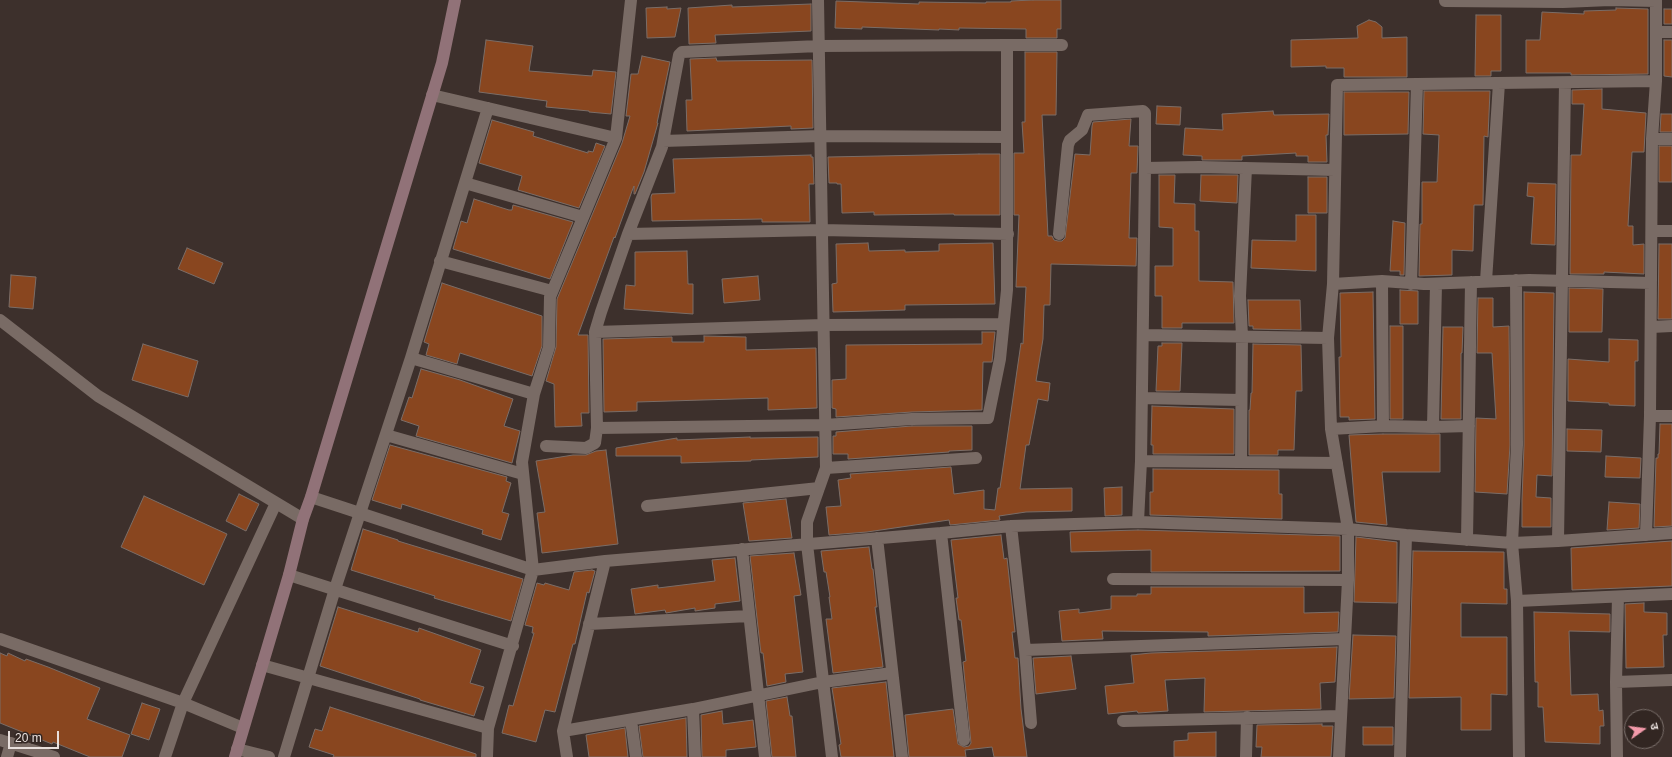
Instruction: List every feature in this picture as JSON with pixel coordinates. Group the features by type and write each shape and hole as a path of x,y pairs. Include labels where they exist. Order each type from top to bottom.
{"street":[{"path":"269,757 236,753 289,575 303,519 311,497 442,62 455,0"},
{"path":"486,757 488,728 513,646 533,570 522,462 534,394 549,347 550,297 616,138 631,0"},
{"path":"818,0 826,468 807,522 807,544 832,757"},
{"path":"1446,1 1563,2 1656,0 1656,81 1652,139 1650,416 1646,535"},
{"path":"1656,32 1672,32"},
{"path":"597,428 825,425 912,419 988,418 1000,360 1006,290 1008,234 1007,45"},
{"path":"546,446 586,448 595,443 597,428 596,332 601,312 628,234 663,141 679,55 682,52 819,46 1062,45"},
{"path":"1339,757 1348,580 1348,528 1331,429 1328,338 1333,284 1337,85 1656,81"},
{"path":"1486,281 1499,83"},
{"path":"1558,541 1565,83"},
{"path":"1411,284 1417,84"},
{"path":"432,95 616,138"},
{"path":"284,757 335,589 411,358 488,108"},
{"path":"1059,234 1068,145 1070,140 1082,130 1088,115 1145,113 1141,461 1138,522"},
{"path":"663,141 820,136 1007,137"},
{"path":"1652,139 1672,139"},
{"path":"1145,168 1335,170"},
{"path":"1241,462 1242,336 1240,296 1246,168"},
{"path":"465,183 583,216"},
{"path":"628,234 822,230 1008,234"},
{"path":"1652,231 1672,231"},
{"path":"440,261 552,291"},
{"path":"1516,280 1517,445 1512,543 1517,601 1519,757"},
{"path":"1333,284 1382,281 1411,284 1436,284 1516,280 1651,283"},
{"path":"1382,281 1383,426"},
{"path":"1466,540 1471,282"},
{"path":"1433,426 1436,284"},
{"path":"596,332 824,325 1003,324"},
{"path":"2,326 98,396 303,519"},
{"path":"1651,326 1672,326"},
{"path":"1143,335 1328,338"},
{"path":"411,358 534,394"},
{"path":"1142,398 1241,400"},
{"path":"1650,416 1672,416"},
{"path":"1331,429 1383,426 1469,426"},
{"path":"386,435 524,474"},
{"path":"826,468 976,458"},
{"path":"1141,461 1337,463"},
{"path":"647,506 819,488"},
{"path":"311,497 533,570 605,561 1011,526 1138,522 1348,528 1406,535 1512,543 1672,533"},
{"path":"165,757 183,703 276,503"},
{"path":"1011,526 1026,650 1031,723"},
{"path":"941,533 964,740"},
{"path":"1400,757 1406,535"},
{"path":"877,538 902,757"},
{"path":"742,549 765,757"},
{"path":"567,757 563,731 605,561"},
{"path":"289,575 513,646"},
{"path":"1113,579 1348,580"},
{"path":"1517,601 1672,594"},
{"path":"1617,757 1616,682 1618,597"},
{"path":"589,624 749,616"},
{"path":"0,639 183,703 243,728"},
{"path":"1026,650 1344,639"},
{"path":"262,665 488,728"},
{"path":"563,731 693,709 823,682 892,673"},
{"path":"1616,682 1672,680"},
{"path":"693,709 695,757"},
{"path":"1123,721 1341,716"},
{"path":"1246,757 1247,717"},
{"path":"631,720 636,757"},
{"path":"7,757 6,742 54,757"}],"building":[{"path":"1061,0 1061,29 1057,29 1057,38 1026,38 1026,29 959,28 959,30 939,30 862,27 862,29 835,28 836,1 919,4 919,2 986,3"},
{"path":"811,4 811,31 715,35 716,43 689,44 688,8 732,5 732,7"},
{"path":"667,7 667,9 681,8 675,37 647,38 646,8"},
{"path":"1616,8 1648,9 1648,74 1571,75 1571,73 1526,73 1526,40 1540,40 1542,12 1584,14 1584,11 1616,10"},
{"path":"1664,9 1672,9 1672,24 1664,24"},
{"path":"1476,15 1501,15 1501,71 1491,71 1491,76 1475,76"},
{"path":"1369,20 1376,22 1382,27 1382,38 1407,37 1407,77 1344,77 1344,68 1326,68 1326,66 1291,67 1291,40 1358,38 1357,26"},
{"path":"486,40 533,46 529,71 592,76 593,70 616,72 611,114 546,107 547,101 479,92"},
{"path":"1664,40 1672,40 1672,77 1664,76"},
{"path":"1025,52 1057,52 1056,115 1042,115 1048,236 1052,236 1054,240 1058,241 1062,241 1065,238 1075,154 1090,155 1093,122 1131,119 1129,146 1138,146 1137,173 1131,173 1129,238 1137,238 1136,266 1051,264 1050,305 1044,305 1043,339 1036,381 1050,383 1048,401 1038,399 1029,445 1026,445 1020,489 1072,488 1072,511 1026,512 999,516 1000,520 950,525 949,520 867,532 829,535 826,507 841,506 838,480 851,478 850,474 951,467 954,494 984,490 984,509 995,510 998,488 1000,488 1021,343 1023,344 1026,287 1016,287 1019,215 1014,215 1014,153 1024,153 1022,122 1025,122"},
{"path":"642,56 670,62 658,123 644,172 635,194 634,186 578,335 588,335 589,413 581,413 582,426 555,427 554,384 546,381 556,347 557,299 622,143 630,116 626,116 631,74 638,74"},
{"path":"716,58 717,61 812,60 813,128 791,129 791,126 687,131 686,100 692,100 690,59"},
{"path":"1602,89 1602,109 1646,113 1644,152 1632,152 1628,226 1633,226 1633,245 1644,244 1644,274 1604,272 1604,274 1570,274 1571,155 1581,155 1584,104 1572,104 1572,90"},
{"path":"1424,91 1490,91 1488,137 1484,136 1483,205 1474,205 1473,251 1452,250 1452,275 1419,276 1420,224 1422,224 1422,182 1437,182 1439,135 1423,134"},
{"path":"1344,92 1409,92 1408,134 1344,135"},
{"path":"1157,106 1181,107 1180,125 1156,124"},
{"path":"1273,111 1274,115 1329,114 1328,135 1326,135 1327,162 1308,162 1308,156 1296,156 1296,153 1242,156 1242,160 1202,160 1202,156 1183,155 1185,128 1223,130 1222,114"},
{"path":"1661,114 1672,114 1672,132 1660,132"},
{"path":"492,120 534,132 533,136 588,153 588,151 593,152 596,143 605,146 579,208 518,190 522,176 479,163"},
{"path":"1659,146 1672,146 1672,182 1659,182"},
{"path":"1000,154 1000,215 874,215 874,212 842,213 841,184 829,183 828,157"},
{"path":"811,155 811,157 813,157 814,184 809,184 810,222 762,222 762,219 652,221 652,194 675,193 673,159"},
{"path":"1159,175 1175,175 1174,203 1195,204 1195,231 1199,231 1199,281 1233,282 1234,323 1182,323 1182,328 1162,328 1162,296 1155,296 1155,266 1173,266 1173,228 1159,227"},
{"path":"1201,175 1238,175 1237,203 1200,201"},
{"path":"1308,177 1327,177 1327,213 1308,213"},
{"path":"1528,183 1556,184 1555,245 1531,244 1534,197 1527,196"},
{"path":"474,199 509,210 512,210 513,205 573,222 550,279 453,249 461,221 467,223"},
{"path":"1296,215 1316,215 1316,271 1251,268 1252,240 1296,241"},
{"path":"1393,221 1405,223 1404,275 1400,275 1400,271 1390,271"},
{"path":"868,243 869,251 905,250 905,252 939,251 939,244 993,243 995,304 905,305 905,310 833,312 832,284 837,283 836,244"},
{"path":"1659,244 1672,244 1672,319 1658,319"},
{"path":"187,248 223,263 214,284 178,269"},
{"path":"687,251 688,284 693,284 693,314 624,309 626,285 635,286 635,252"},
{"path":"11,275 36,277 33,309 9,307"},
{"path":"758,276 760,300 724,303 722,279"},
{"path":"442,283 542,316 542,346 532,376 460,353 457,364 426,355 429,344 424,342"},
{"path":"1569,288 1603,289 1602,332 1569,332"},
{"path":"1400,290 1418,291 1418,324 1400,324"},
{"path":"1373,292 1375,419 1349,420 1349,417 1340,417 1340,293"},
{"path":"1524,292 1554,293 1552,476 1537,475 1536,497 1551,498 1551,527 1522,527 1524,445"},
{"path":"1478,298 1493,298 1493,327 1509,326 1510,445 1507,494 1475,492 1476,418 1496,419 1492,353 1477,353"},
{"path":"1248,300 1300,300 1301,330 1253,329 1253,326 1249,326"},
{"path":"1390,326 1403,326 1403,419 1390,419"},
{"path":"1443,327 1463,327 1461,353 1461,419 1441,419"},
{"path":"982,332 995,332 992,362 983,362 982,410 912,412 836,417 836,409 832,408 832,380 846,379 846,345 982,344"},
{"path":"704,336 746,337 746,350 816,348 817,408 768,410 768,398 637,402 637,411 604,412 603,339 672,337 672,342 704,342"},
{"path":"1609,339 1638,340 1638,361 1635,361 1635,406 1568,401 1568,359 1609,362"},
{"path":"1162,343 1182,343 1180,391 1156,391 1158,346 1162,346"},
{"path":"143,344 198,361 188,397 132,380"},
{"path":"1253,344 1301,345 1302,391 1296,391 1294,450 1278,450 1278,455 1249,455 1249,410 1252,393"},
{"path":"421,369 460,380 513,399 504,426 520,431 512,463 416,436 419,426 401,420 409,397 412,398"},
{"path":"1152,406 1234,409 1234,454 1153,454 1153,445 1151,445"},
{"path":"1660,424 1672,424 1672,526 1654,527 1656,458 1658,458 1659,454"},
{"path":"912,426 972,426 972,450 848,459 848,454 833,454 833,436 836,436 836,432"},
{"path":"1567,429 1602,430 1601,452 1567,451"},
{"path":"1440,434 1440,472 1382,472 1387,525 1356,522 1349,435"},
{"path":"750,437 818,437 818,457 681,463 681,456 616,456 616,448 677,438 677,440"},
{"path":"390,445 507,477 506,481 511,483 502,512 509,514 501,540 482,534 483,530 402,504 401,509 372,500"},
{"path":"606,450 618,544 542,553 537,513 545,512 536,461 573,455 586,455 596,451"},
{"path":"1606,456 1641,458 1640,478 1605,477"},
{"path":"1153,469 1279,470 1279,494 1282,494 1282,519 1150,515 1150,492 1153,492"},
{"path":"1122,487 1122,515 1105,516 1104,488"},
{"path":"239,494 259,504 246,531 226,521"},
{"path":"144,496 227,534 204,585 121,547"},
{"path":"786,499 792,538 749,541 743,503"},
{"path":"1609,502 1640,504 1639,528 1607,530"},
{"path":"363,529 523,579 511,621 434,598 435,596 351,570"},
{"path":"1138,530 1340,536 1340,571 1151,572 1151,550 1071,552 1070,532"},
{"path":"1001,535 1004,559 1007,558 1015,632 1012,632 1015,658 1018,658 1021,709 1027,757 994,757 992,747 965,750 966,757 909,757 905,715 953,709 958,744 964,747 969,746 971,743 963,662 966,661 961,620 959,620 956,598 958,598 951,540"},
{"path":"1356,537 1397,542 1397,603 1354,602"},
{"path":"1672,541 1672,586 1572,590 1571,548"},
{"path":"869,547 873,569 877,607 875,607 883,667 833,673 826,619 832,619 830,597 821,551"},
{"path":"1413,551 1504,552 1504,589 1507,589 1507,604 1461,603 1461,637 1507,637 1507,695 1491,694 1491,730 1461,730 1461,697 1409,698"},
{"path":"794,553 801,595 794,596 803,672 785,674 786,682 767,686 763,653 761,653 750,556"},
{"path":"735,558 740,601 715,604 715,608 695,611 695,608 666,613 665,610 635,614 631,589 658,585 658,588 715,581 712,560"},
{"path":"595,571 589,593 587,592 575,644 573,644 555,712 545,710 536,742 502,733 509,705 513,706 534,633 532,633 533,627 525,625 537,583 544,585 545,583 569,590 574,572"},
{"path":"1151,587 1304,587 1304,613 1339,612 1338,632 1208,636 1208,632 1102,631 1103,639 1062,641 1059,611 1079,609 1079,613 1111,609 1111,596 1137,596 1137,594 1151,594"},
{"path":"1644,603 1644,612 1667,613 1667,635 1663,635 1664,667 1626,668 1625,604"},
{"path":"338,607 418,632 419,628 481,650 470,683 484,687 474,716 420,700 320,666"},
{"path":"1534,612 1610,614 1610,632 1569,631 1571,695 1598,694 1599,711 1603,710 1604,726 1600,726 1600,744 1545,742 1543,707 1538,707 1538,682 1535,682"},
{"path":"1353,635 1396,636 1394,698 1349,699"},
{"path":"1337,647 1335,682 1320,683 1321,709 1204,712 1205,678 1165,680 1168,711 1138,713 1137,711 1108,714 1105,686 1134,683 1131,655 1151,653"},
{"path":"0,653 7,656 8,653 25,661 26,659 100,688 87,719 130,735 122,757 90,757 53,742 52,744 0,723"},
{"path":"1071,656 1076,689 1036,694 1033,658"},
{"path":"886,682 894,757 841,757 839,745 841,744 832,688"},
{"path":"787,697 790,716 792,716 796,757 772,757 766,701"},
{"path":"142,703 160,709 149,740 131,734"},
{"path":"330,707 476,754 476,757 333,757 334,755 309,747 315,729 322,731"},
{"path":"722,711 723,724 753,720 756,747 726,750 726,757 702,757 701,715"},
{"path":"686,718 687,757 643,757 639,726"},
{"path":"1322,724 1322,726 1333,726 1331,757 1261,757 1262,747 1256,747 1257,725"},
{"path":"1363,727 1393,727 1393,745 1363,745"},
{"path":"625,728 628,757 589,757 586,735"},
{"path":"1216,732 1216,757 1174,757 1174,741 1188,740 1188,733"}]}
